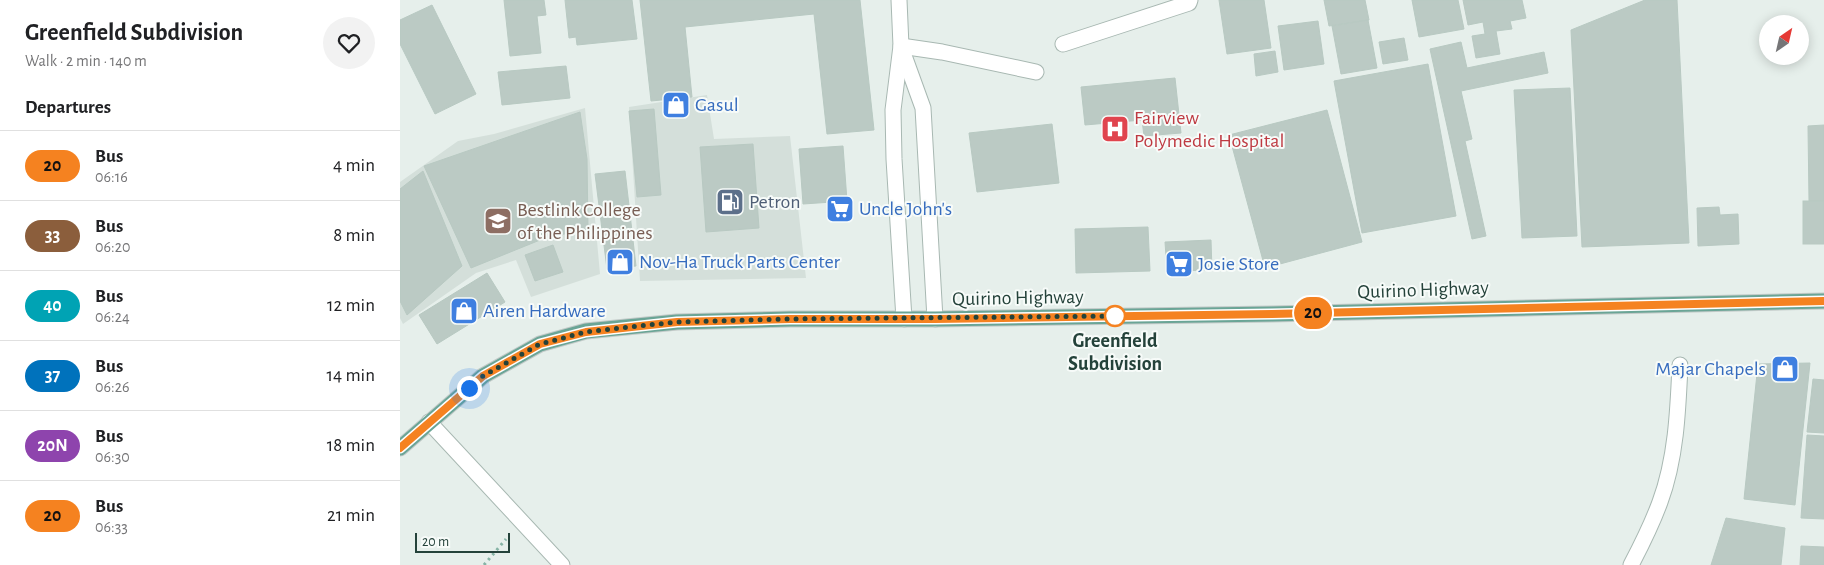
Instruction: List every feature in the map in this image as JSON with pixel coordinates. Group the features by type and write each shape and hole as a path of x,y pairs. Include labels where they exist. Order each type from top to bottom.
{"main road":[{"name":"Quirino Highway","path":"400,448 483,376 540,344 586,332 677,322 1272,314 1824,300"}],"street":[{"path":"899,0 901,46 892,110 904,319"},
{"path":"1063,44 1189,3 1190,0"},
{"path":"901,46 942,52 1036,72"},
{"path":"901,46 923,108 935,319"},
{"path":"1631,565 1645,539 1661,500 1672,460 1678,414 1680,365"},
{"path":"428,422 562,565"}],"path":[{"path":"484,565 521,521"}],"shaded area":[{"path":"707,95 714,139 790,136 806,278 640,281 629,107"},
{"name":"Bestlink College of the Philippines","path":"585,108 600,274 531,297 516,260 476,273 403,324 400,318 400,182 458,141 494,134"}],"building":[{"path":"504,0 544,0 546,15 537,16 541,53 510,56"},
{"path":"565,0 632,0 637,39 577,45 576,37 569,38"},
{"path":"640,0 860,0 874,130 827,134 814,14 685,27 692,97 651,101"},
{"path":"1219,0 1264,0 1271,48 1227,54"},
{"path":"1324,0 1365,0 1369,20 1329,26"},
{"path":"1412,0 1458,0 1464,29 1419,37"},
{"path":"1463,0 1522,0 1526,18 1510,21 1512,29 1496,31 1500,54 1476,58 1472,36 1485,34 1483,22 1468,25"},
{"path":"1645,0 1677,0 1689,243 1582,247 1571,30"},
{"path":"432,5 476,94 435,114 400,44 400,20"},
{"path":"1368,20 1377,68 1341,74 1332,26"},
{"path":"1318,21 1324,64 1284,70 1278,26"},
{"path":"1404,38 1408,60 1383,64 1379,42"},
{"path":"1461,42 1467,68 1544,52 1548,73 1461,91 1472,139 1465,141 1486,236 1472,239 1430,49"},
{"path":"1275,51 1278,72 1256,76 1254,54"},
{"path":"1428,64 1456,216 1362,233 1334,81"},
{"path":"566,66 570,98 502,105 498,72"},
{"path":"1175,78 1181,133 1144,136 1142,120 1085,125 1081,87"},
{"path":"1570,88 1577,236 1522,238 1514,90"},
{"path":"654,109 661,195 637,197 629,111"},
{"path":"1327,110 1362,242 1265,268 1229,135"},
{"path":"580,112 587,159 588,229 545,238 471,268 424,166"},
{"path":"1052,124 1059,183 977,192 969,133"},
{"path":"1824,125 1824,201 1809,201 1808,126"},
{"name":"Petron","path":"753,144 759,228 706,232 700,147"},
{"path":"843,146 847,201 803,204 799,149"},
{"path":"423,171 462,266 407,315 400,301 400,189"},
{"path":"625,171 636,266 607,269 595,174"},
{"path":"1803,201 1824,201 1824,244 1803,244"},
{"path":"1719,207 1720,215 1738,214 1739,244 1698,246 1697,208"},
{"path":"1148,227 1150,271 1076,273 1075,229"},
{"path":"1211,240 1212,270 1167,271 1165,242"},
{"path":"553,245 563,272 535,281 525,255"},
{"path":"487,273 505,302 437,344 419,315"},
{"path":"1810,363 1795,505 1744,499 1758,364"},
{"path":"1813,379 1824,380 1824,433 1807,432"},
{"path":"1807,435 1824,436 1824,519 1801,518"},
{"path":"1726,518 1785,528 1781,565 1711,565"},
{"path":"1801,546 1824,547 1824,565 1800,565"}],"bus line":[{"name":"20","path":"400,448 483,376 540,344 586,332 677,322 1272,314 1824,301"}],"place":[{"name":"Gasul","path":"676,105"},
{"name":"Fairview Polymedic Hospital","path":"1115,129"},
{"name":"Petron","path":"730,202"},
{"name":"Uncle John's","path":"840,209"},
{"name":"Bestlink College of the Philippines","path":"498,221"},
{"name":"Nov-Ha Truck Parts Center","path":"620,262"},
{"name":"Josie Store","path":"1179,264"},
{"name":"Airen Hardware","path":"464,311"},
{"name":"Greenfield Subdivision","path":"1115,316"},
{"name":"Majar Chapels","path":"1785,369"}],"route":[{"path":"469,388 483,376 540,344 600,330 677,322 1117,316 1115,316"}]}
